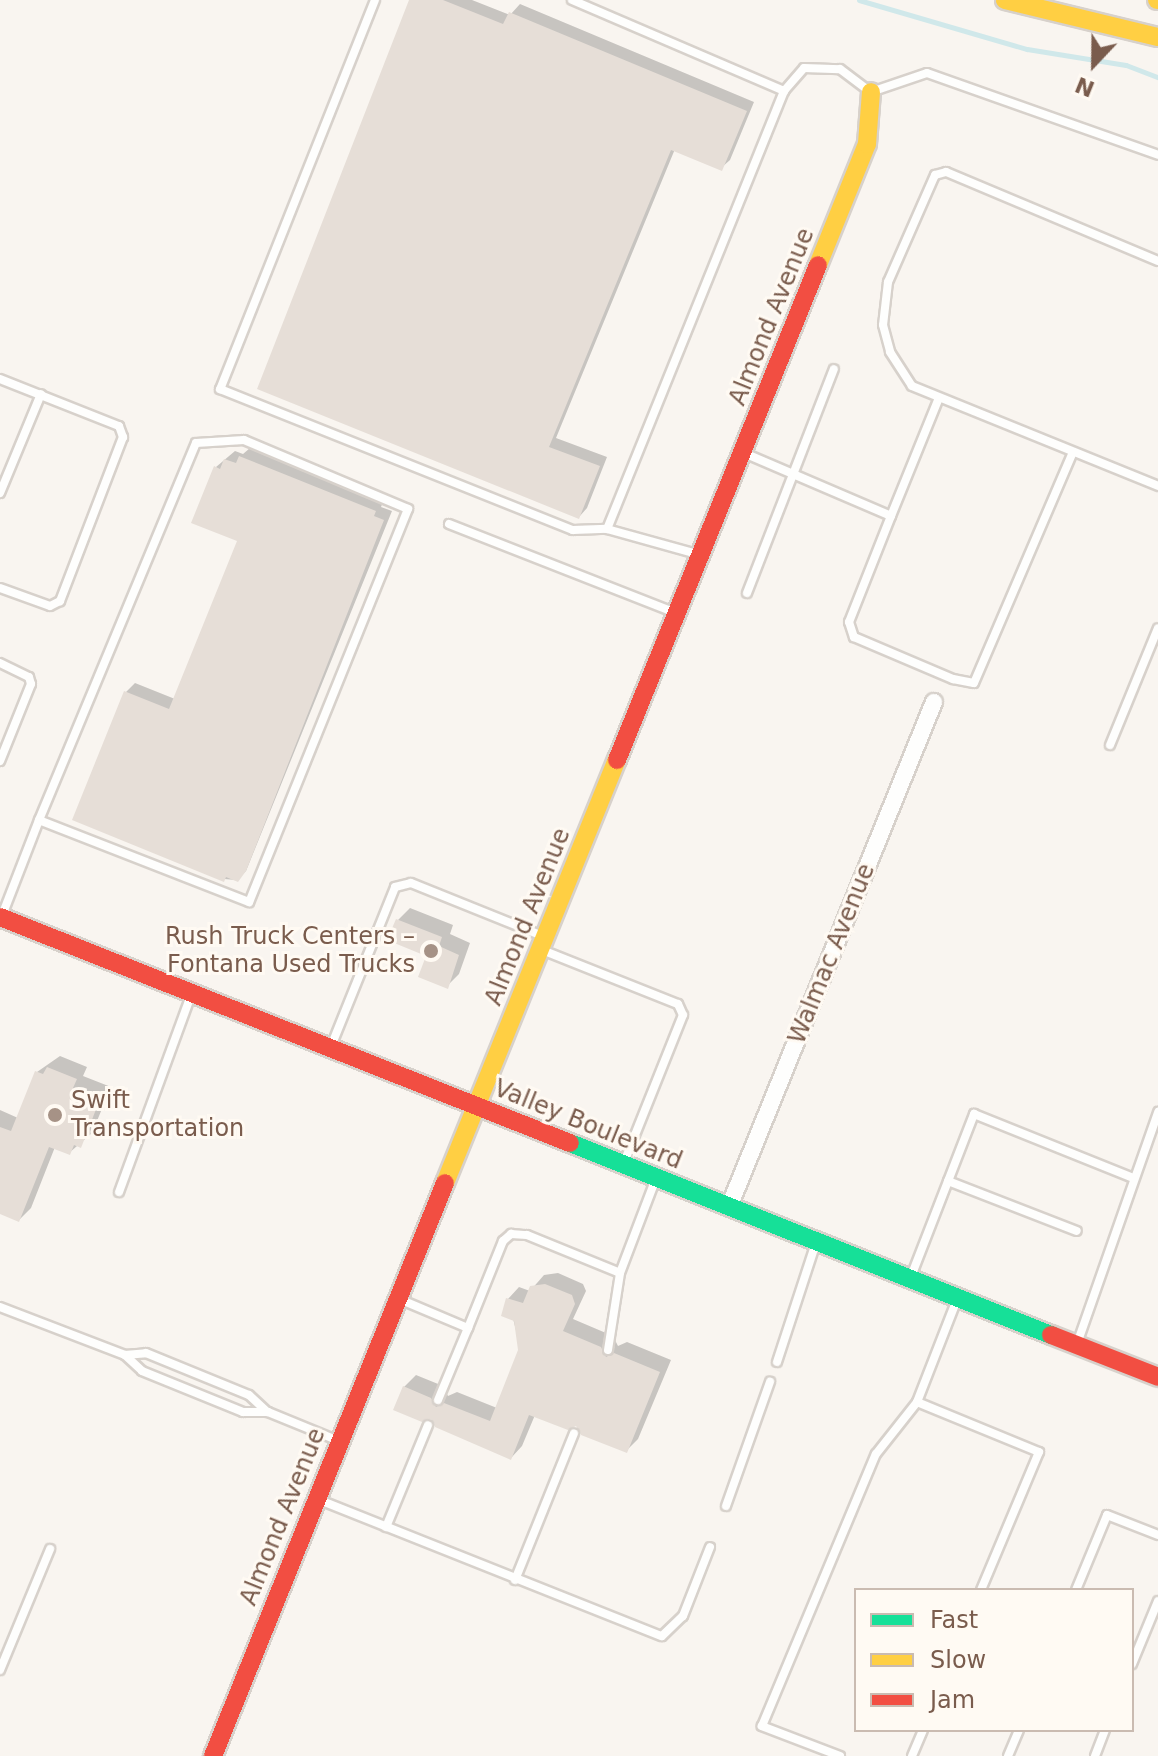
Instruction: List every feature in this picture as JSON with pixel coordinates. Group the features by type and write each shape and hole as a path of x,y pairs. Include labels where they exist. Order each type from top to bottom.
{"main road":[{"path":"1005,0 1158,37"},
{"name":"Almond Avenue","path":"213,1756 867,144 871,92"},
{"name":"Valley Boulevard","path":"0,918 1158,1377"}],"street":[{"name":"Walmac Avenue","path":"729,1207 934,702"}],"lane":[{"path":"375,0 220,389 573,530 607,529 702,555"},
{"path":"572,0 784,91"},
{"path":"607,529 784,91 804,68 819,66 840,69 871,92 927,73 1048,112 1158,155"},
{"path":"1158,261 946,172 935,175 888,282 883,325 890,352 912,386 1158,486"},
{"path":"747,593 834,369"},
{"path":"0,379 119,426 123,437 60,601 50,606 0,588"},
{"path":"0,493 41,394"},
{"path":"939,398 849,622 854,637 953,679 974,683 1073,452"},
{"path":"0,918 39,820 196,443 244,440 408,509 249,902 39,820"},
{"path":"744,452 891,516"},
{"path":"449,524 678,614"},
{"path":"1110,745 1158,628"},
{"path":"0,663 29,677 31,684 0,761"},
{"path":"331,1049 395,887 411,883 678,1004 683,1015 623,1164"},
{"path":"119,1192 192,993"},
{"path":"1077,1344 1158,1112"},
{"path":"910,1278 974,1114 1133,1178"},
{"path":"608,1350 620,1273 656,1178"},
{"path":"948,1181 1077,1231"},
{"path":"438,1400 503,1241 511,1234 527,1235 620,1273"},
{"path":"777,1362 816,1241"},
{"path":"840,1756 762,1726 876,1454 917,1402 958,1297"},
{"path":"398,1299 468,1328"},
{"path":"0,1307 125,1355 157,1357 249,1395 268,1412 340,1441"},
{"path":"125,1355 142,1371 243,1412 268,1412"},
{"path":"726,1506 770,1382"},
{"path":"917,1402 1039,1452 982,1588"},
{"path":"386,1527 428,1425"},
{"path":"515,1580 574,1433"},
{"path":"317,1499 662,1636 683,1616 710,1547"},
{"path":"1077,1588 1107,1515 1158,1535"},
{"path":"0,1670 50,1549"},
{"path":"1134,1659 1158,1601"},
{"path":"912,1756 922,1732"},
{"path":"1008,1756 1018,1732"},
{"path":"1095,1756 1104,1732"}],"building":[{"path":"409,0 443,0 503,24 509,12 747,111 722,171 671,150 549,447 600,466 579,519 257,389"},
{"path":"239,456 376,511 374,516 384,520 246,871 238,882 226,877 224,882 72,820 124,691 169,709 237,541 191,523 214,466 220,469 224,459 236,463"},
{"name":"Rush Truck Centers – Fontana Used Trucks","path":"396,919 442,937 439,946 459,955 448,989 418,977 426,956 387,940"},
{"name":"Swift Transportation","path":"47,1067 77,1079 73,1088 100,1099 81,1148 74,1145 70,1155 49,1147 19,1222 0,1214 0,1127 11,1131 35,1071 43,1074"},
{"path":"545,1284 572,1295 575,1304 563,1331 601,1347 606,1357 614,1353 660,1372 627,1453 581,1435 576,1426 568,1430 529,1415 511,1460 435,1427 431,1419 422,1422 393,1410 403,1386 431,1398 436,1407 444,1403 490,1421 518,1350 514,1321 501,1316 506,1298 523,1303 530,1286"}],"waterway":[{"path":"859,0 1027,49 1126,65 1158,77"}],"traffic: fast":[{"path":"570,1143 1051,1335"}],"traffic: slow":[{"path":"1005,0 1158,37"},
{"path":"818,265 867,144 871,92"},
{"path":"445,1183 617,760"}],"traffic: jam":[{"path":"617,760 818,265"},
{"path":"0,917 570,1143"},
{"path":"213,1756 445,1183"},
{"path":"1051,1335 1158,1377"}],"place":[{"name":"Rush Truck Centers – Fontana Used Trucks","path":"431,951"},
{"name":"Swift Transportation","path":"55,1115"}]}
